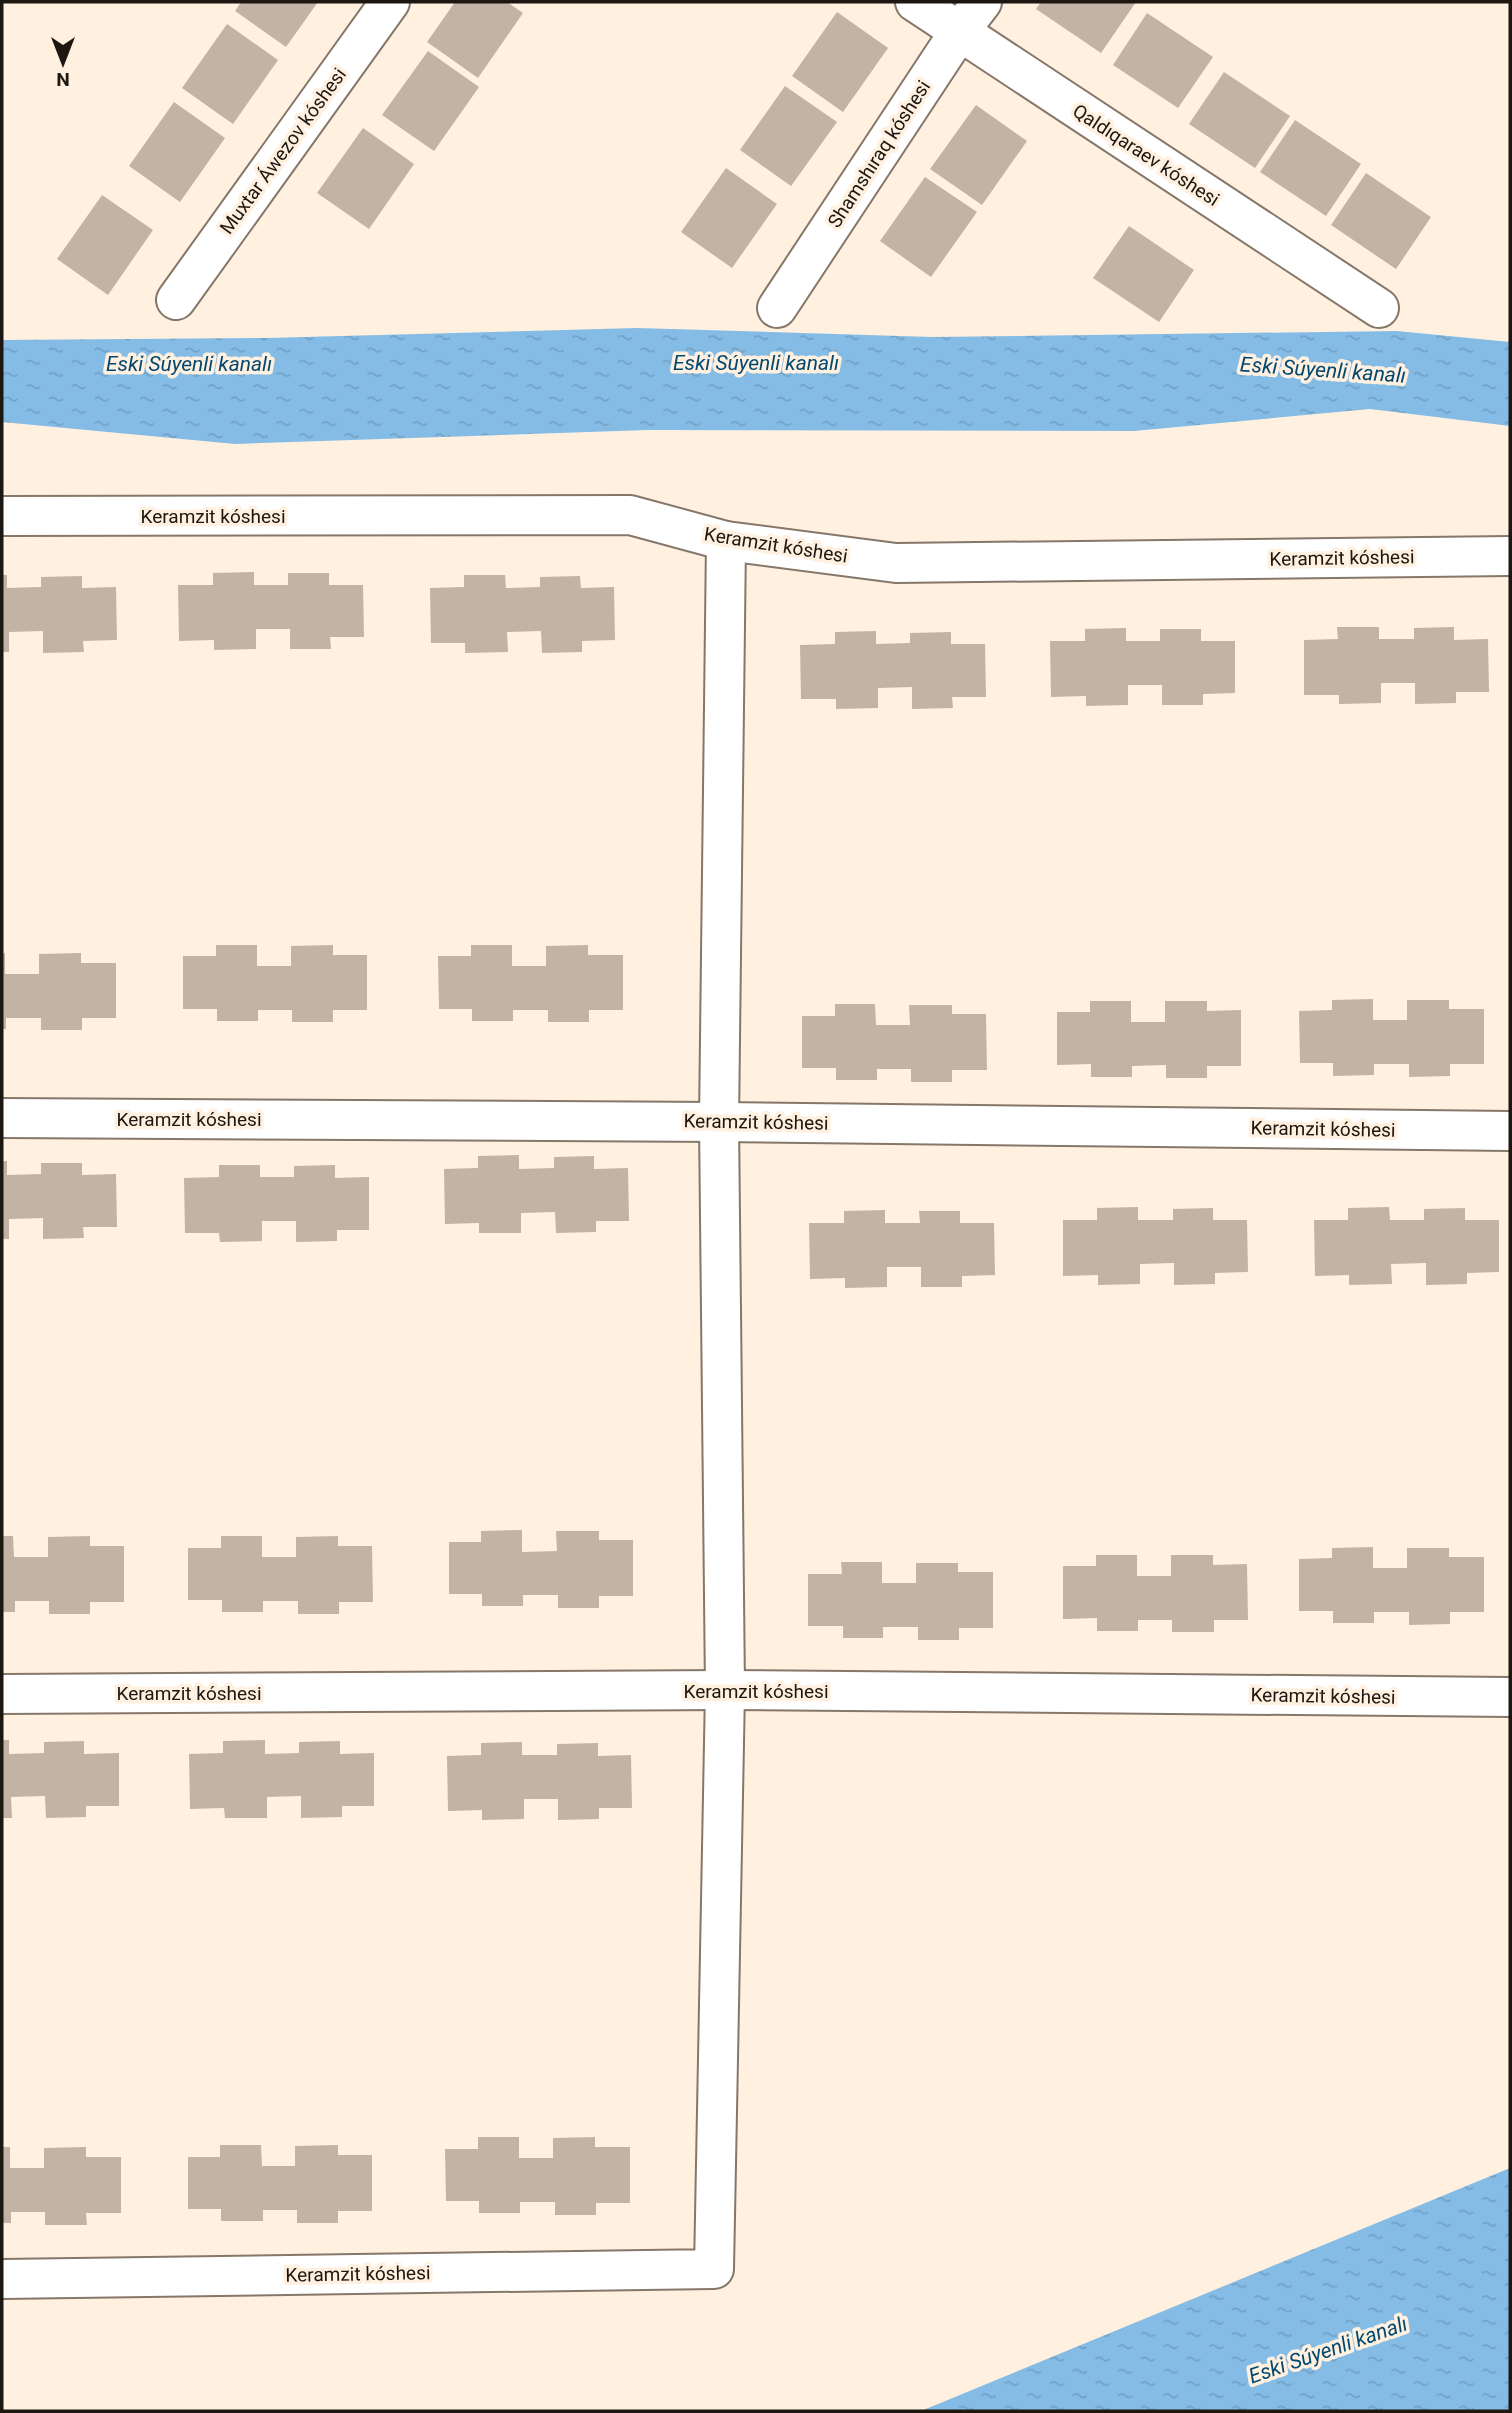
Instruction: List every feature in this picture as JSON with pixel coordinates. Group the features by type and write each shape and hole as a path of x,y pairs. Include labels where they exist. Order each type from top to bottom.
{"street":[{"name":"Muxtar Áwezov kóshesi","path":"176,300 390,2"},
{"name":"Qaldıqaraev kóshesi","path":"915,2 1379,308"},
{"name":"Shamshıraq kóshesi","path":"777,308 959,32 982,2"},
{"name":"Keramzit kóshesi","path":"2,516 630,515 726,541 895,563 1510,556"},
{"path":"725,1690 719,1122 726,541"},
{"name":"Keramzit kóshesi","path":"2,1118 719,1122 1510,1131"},
{"name":"Keramzit kóshesi","path":"2,1694 725,1690 1510,1697"},
{"name":"Keramzit kóshesi","path":"2,2279 714,2270 725,1690"}],"water":[{"name":"Eski Súyenli kanalı","path":"637,328 932,337 1397,331 1510,342 1510,426 1370,409 1134,431 647,430 235,444 2,422 2,340 267,338"},
{"name":"Eski Súyenli kanalı","path":"1510,2168 1510,2411 921,2411"}],"building":[{"path":"241,2 318,2 286,47 235,11"},
{"path":"455,2 507,2 523,13 478,78 427,42"},
{"path":"1041,2 1136,2 1101,53 1036,9"},
{"path":"837,12 888,48 843,112 792,76"},
{"path":"1147,13 1213,57 1178,108 1113,65"},
{"path":"227,24 278,60 233,124 182,88"},
{"path":"428,51 479,87 434,151 382,115"},
{"path":"1224,72 1290,116 1255,168 1189,124"},
{"path":"785,86 837,122 791,186 740,150"},
{"path":"174,102 225,138 180,202 129,166"},
{"path":"976,105 1027,141 982,205 930,169"},
{"path":"1295,120 1361,164 1326,216 1260,172"},
{"path":"363,128 414,164 369,229 317,193"},
{"path":"726,168 777,204 732,268 681,232"},
{"path":"1366,173 1431,217 1396,269 1331,225"},
{"path":"925,177 977,212 931,277 880,241"},
{"path":"102,195 153,230 108,295 57,259"},
{"path":"1129,226 1194,270 1159,322 1093,278"},
{"path":"254,572 254,585 288,585 288,573 329,573 329,585 363,585 364,637 330,637 331,649 290,649 290,629 256,629 256,649 214,650 214,640 179,641 178,585 213,585 213,573"},
{"path":"2,575 7,575 7,588 41,587 41,577 82,576 82,588 116,587 117,640 83,641 84,652 43,653 43,631 9,632 9,652 2,652"},
{"path":"464,575 505,575 506,588 540,587 540,577 580,576 581,588 614,587 615,640 582,641 582,652 542,653 541,631 507,632 508,652 465,653 465,643 431,643 430,588 464,587"},
{"path":"1337,627 1379,627 1379,639 1414,639 1414,628 1454,627 1454,640 1488,639 1489,692 1456,692 1456,703 1415,704 1415,683 1381,683 1381,703 1339,704 1339,695 1304,695 1304,640 1338,639"},
{"path":"1126,628 1126,641 1160,641 1160,629 1201,629 1201,641 1235,641 1235,693 1203,694 1203,705 1162,705 1162,685 1128,685 1128,705 1086,706 1086,696 1051,697 1050,641 1085,641 1085,629"},
{"path":"876,631 876,644 910,643 910,633 951,632 951,644 985,644 986,697 952,697 953,708 912,709 912,687 878,688 878,708 836,709 836,699 801,699 800,645 835,644 835,632"},
{"path":"216,945 257,945 257,966 291,966 291,946 333,945 333,955 367,955 367,1010 333,1010 333,1022 292,1022 292,1010 258,1010 258,1021 217,1021 217,1009 183,1009 183,956 216,956"},
{"path":"471,945 512,945 512,966 546,966 546,946 588,945 588,955 623,955 623,1010 589,1010 589,1022 548,1022 548,1010 513,1010 513,1021 472,1021 472,1009 439,1009 438,956 471,956"},
{"path":"2,953 5,953 5,974 39,974 39,954 81,953 81,963 116,963 116,1018 82,1018 82,1030 41,1030 41,1018 6,1018 6,1029 2,1029"},
{"path":"1373,999 1373,1020 1407,1020 1407,1000 1449,1000 1449,1009 1484,1009 1484,1064 1450,1064 1450,1076 1409,1077 1409,1064 1374,1064 1374,1075 1333,1076 1333,1063 1300,1063 1299,1011 1332,1010 1332,1000"},
{"path":"1090,1001 1131,1001 1131,1022 1165,1022 1165,1001 1207,1001 1207,1011 1241,1010 1241,1066 1207,1066 1207,1078 1166,1078 1166,1065 1132,1066 1132,1077 1091,1077 1091,1064 1057,1065 1057,1012 1090,1012"},
{"path":"835,1004 875,1004 876,1025 910,1025 909,1005 952,1005 952,1014 986,1014 987,1070 952,1070 952,1082 911,1082 911,1069 877,1069 877,1080 836,1080 836,1068 802,1068 802,1016 835,1016"},
{"path":"519,1155 519,1169 554,1168 554,1157 594,1156 594,1169 628,1168 629,1221 596,1221 596,1232 556,1233 555,1212 521,1213 521,1233 479,1233 479,1223 445,1224 444,1169 478,1168 478,1156"},
{"path":"2,1161 7,1161 7,1175 41,1174 41,1163 82,1163 82,1175 116,1174 117,1227 83,1227 84,1238 43,1239 43,1218 9,1219 9,1239 2,1239"},
{"path":"219,1165 260,1165 260,1177 294,1177 294,1166 335,1165 335,1178 369,1177 369,1230 337,1230 337,1241 296,1242 296,1221 262,1221 262,1241 220,1242 219,1233 185,1233 184,1178 219,1177"},
{"path":"1138,1207 1138,1220 1173,1220 1173,1209 1213,1208 1213,1220 1247,1220 1248,1272 1215,1273 1215,1284 1174,1285 1174,1263 1140,1264 1140,1284 1098,1285 1098,1275 1063,1276 1063,1220 1097,1220 1097,1208"},
{"path":"1389,1207 1390,1220 1424,1220 1424,1209 1465,1208 1465,1220 1499,1220 1499,1272 1467,1273 1467,1284 1426,1285 1426,1263 1391,1264 1392,1284 1349,1285 1349,1275 1315,1276 1314,1220 1348,1220 1348,1208"},
{"path":"885,1210 885,1223 920,1223 919,1211 960,1211 960,1223 994,1223 995,1275 962,1276 962,1287 921,1287 921,1267 887,1267 887,1287 845,1288 845,1278 810,1279 809,1223 844,1223 844,1211"},
{"path":"522,1530 522,1552 557,1551 556,1531 599,1531 599,1540 633,1540 633,1596 599,1596 599,1608 558,1608 558,1595 523,1595 523,1606 482,1606 482,1594 449,1594 449,1542 481,1542 481,1531"},
{"path":"2,1536 13,1536 14,1557 48,1557 48,1537 90,1536 90,1546 124,1546 124,1602 90,1602 90,1614 49,1614 49,1601 15,1601 15,1612 2,1612"},
{"path":"221,1536 262,1536 262,1557 296,1557 296,1537 338,1536 338,1546 372,1546 373,1602 339,1602 339,1614 298,1614 298,1601 263,1601 263,1612 222,1612 222,1600 188,1600 188,1548 221,1548"},
{"path":"1373,1547 1373,1568 1407,1568 1407,1548 1449,1548 1449,1557 1484,1557 1484,1612 1450,1612 1450,1624 1409,1625 1409,1612 1374,1612 1374,1623 1333,1623 1333,1611 1299,1611 1299,1559 1332,1558 1332,1548"},
{"path":"1096,1555 1137,1555 1137,1576 1171,1576 1171,1555 1213,1555 1213,1565 1247,1564 1248,1620 1214,1620 1214,1632 1172,1632 1172,1620 1138,1620 1138,1631 1097,1631 1097,1618 1063,1619 1063,1566 1096,1566"},
{"path":"841,1562 882,1562 882,1583 916,1583 916,1563 958,1563 958,1572 993,1572 993,1628 959,1628 959,1640 918,1640 918,1627 883,1627 883,1638 843,1638 843,1626 808,1626 808,1574 842,1574"},
{"path":"2,1740 9,1740 9,1754 44,1753 44,1742 84,1741 84,1754 119,1753 119,1806 86,1806 86,1817 46,1818 45,1796 11,1797 12,1818 2,1818"},
{"path":"265,1740 265,1754 299,1753 299,1742 340,1741 340,1754 374,1753 374,1806 342,1806 342,1817 301,1818 301,1796 267,1797 267,1818 225,1818 224,1808 190,1809 189,1754 223,1753 223,1741"},
{"path":"522,1742 522,1755 557,1755 557,1744 598,1743 598,1756 631,1755 632,1808 599,1808 599,1819 558,1820 558,1799 524,1799 524,1819 482,1820 482,1810 448,1811 447,1756 481,1755 481,1743"},
{"path":"478,2137 519,2137 519,2158 553,2158 553,2138 595,2137 595,2147 630,2147 630,2203 596,2203 596,2215 555,2215 555,2202 520,2202 520,2213 479,2213 479,2201 446,2201 445,2149 478,2149"},
{"path":"220,2145 261,2145 262,2166 295,2166 295,2146 338,2145 338,2155 372,2155 372,2211 338,2211 338,2223 297,2223 297,2210 263,2210 263,2221 221,2221 221,2209 188,2209 188,2157 220,2157"},
{"path":"2,2147 10,2147 10,2168 44,2168 44,2148 86,2147 86,2157 121,2157 121,2213 86,2213 87,2225 45,2225 45,2212 11,2212 11,2223 2,2223"}]}
